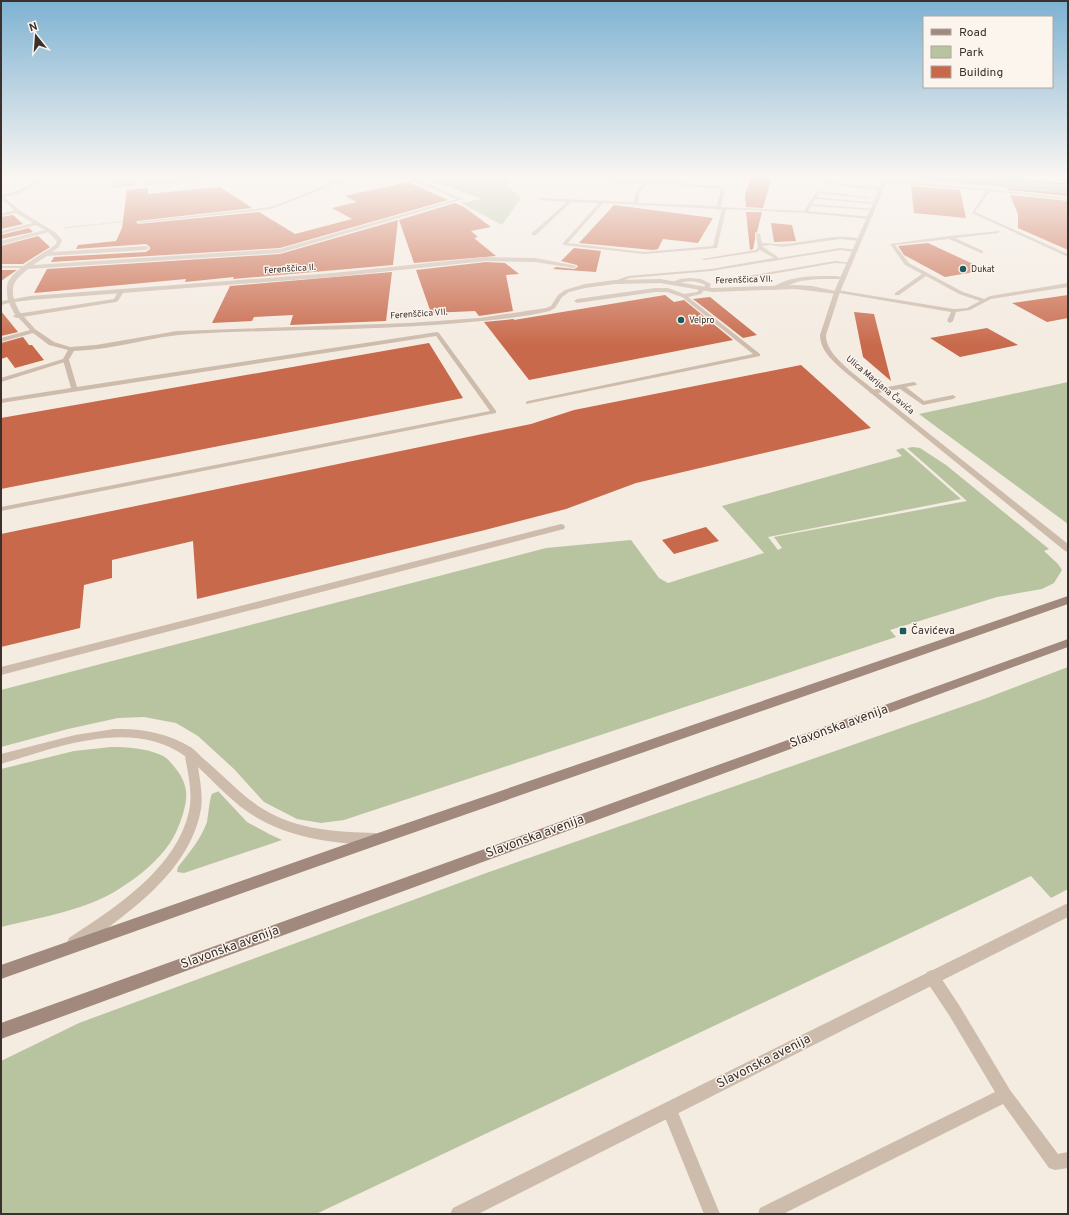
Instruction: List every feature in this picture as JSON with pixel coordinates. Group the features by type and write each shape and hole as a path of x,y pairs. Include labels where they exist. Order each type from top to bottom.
{"main road":[{"path":"1,972 378,839 1068,600"},
{"name":"Slavonska avenija","path":"1,1031 1068,643"}],"street":[{"path":"1,243 41,233"},
{"path":"1,380 66,360 72,349 61,347 30,332 4,303 6,290 11,281 57,246 60,241 58,237 51,233"},
{"path":"28,267 280,251 344,233"},
{"name":"Ulica Marijana Čavića","path":"863,233 838,292 823,335 825,346 834,359 872,392 1068,549"},
{"path":"47,254 146,248"},
{"name":"Ferenščica II.","path":"4,303 30,298 333,275 486,259 535,260 574,266"},
{"name":"Ferenščica VII.","path":"72,349 114,344 168,333 404,325 505,317 548,310 553,307 560,296 567,292 585,286 615,282 645,281 673,283 704,289 725,291 775,288 812,288 838,292"},
{"path":"1,340 30,332"},
{"name":"Slavonska avenija","path":"459,1214 1068,910"}],"lane":[{"path":"575,233 565,244 644,253 715,247 718,233"},
{"path":"984,301 961,293 907,264 892,244 991,233"},
{"path":"1018,233 1068,256"},
{"path":"704,259 757,251 760,246 758,234"},
{"path":"809,235 809,242"},
{"path":"817,236 860,240"},
{"path":"949,237 981,252"},
{"path":"760,246 770,244 782,246 840,238"},
{"path":"760,246 778,259"},
{"path":"615,282 628,277 711,270 840,249 856,251"},
{"path":"721,281 835,262 850,263"},
{"path":"1,267 28,267"},
{"path":"897,294 925,274"},
{"path":"775,288 785,282 826,277 844,278"},
{"path":"838,292 954,311 968,309 984,301 1010,294 1068,285"},
{"path":"684,296 699,294 704,289"},
{"path":"528,403 758,355 684,296 668,290 655,290 577,301"},
{"path":"16,316 116,300 121,291"},
{"path":"950,321 954,311"},
{"path":"1,401 437,334 494,412 1,509"},
{"path":"66,360 75,390"},
{"path":"872,392 914,384"},
{"path":"902,387 923,403 953,397"},
{"path":"1,671 561,527"},
{"path":"1,759 96,736 125,733 149,735 174,743 189,752 230,790 258,812 284,826 314,834 341,838 378,839"},
{"path":"61,951 112,918 142,893 169,863 182,844 186,837 195,810 195,780 189,752"},
{"path":"932,977 954,1010 1005,1095 1055,1162 1068,1160"},
{"path":"766,1214 1005,1095"},
{"path":"670,1110 712,1214"}],"green space":[{"path":"1068,382 1068,524 919,414"},
{"path":"903,448 961,499 768,537 778,550 782,548 774,537 967,501 907,448 920,448 946,465 1049,549 1044,551 1058,564 1062,570 1054,583 1042,589 997,597 890,630 896,637 344,820 321,823 297,819 264,802 234,769 198,736 176,723 144,717 118,718 68,729 1,747 1,690 546,548 631,540 659,578 668,583 764,553 722,506 902,456 896,450"},
{"path":"1068,667 1068,889 1051,898 1031,876 316,1214 1,1214 1,1061 79,1023 489,872 984,699"},
{"path":"111,747 136,748 161,755 169,761 180,774 184,782 186,797 184,810 179,825 170,843 147,869 106,897 77,908 1,927 1,769 74,751"},
{"path":"218,791 247,822 282,840 184,873 177,872 178,867 201,834 207,822 211,796"}],"building":[{"path":"10,233 30,233 1,239 1,235"},
{"path":"120,233 293,233 295,234 334,233 280,248 51,262 54,257 146,252 150,249 150,247 146,244 76,249 78,245 116,241"},
{"path":"354,233 397,233 393,265 233,279 234,277 185,282 186,279 34,293 47,269 280,254"},
{"path":"403,233 473,233 478,237 474,238 496,256 414,263"},
{"path":"588,233 704,233 698,243 663,239 658,249 653,250 579,243"},
{"path":"748,233 756,233 753,249 750,250"},
{"path":"773,233 794,233 796,241 774,242"},
{"path":"1029,233 1068,233 1068,250"},
{"path":"38,236 50,247 23,264 1,264 1,246"},
{"path":"928,243 986,270 945,277 904,255 898,246"},
{"path":"574,248 601,251 596,272 553,269 556,267 574,269 578,267 577,265 561,261"},
{"path":"486,262 505,263 519,274 506,275 513,311 479,316 475,311 431,313 416,270"},
{"path":"1,270 17,270 1,281"},
{"path":"392,272 386,321 290,325 293,315 254,317 252,321 212,323 230,286"},
{"path":"665,295 674,302 684,300 733,340 529,380 484,322 514,320"},
{"path":"1068,295 1068,318 1047,322 1012,303"},
{"path":"710,297 757,335 743,338 693,299"},
{"path":"1,311 18,332 1,336"},
{"path":"854,312 874,314 891,381 863,357"},
{"path":"987,328 1018,345 960,357 930,338"},
{"path":"23,337 29,345 32,345 44,360 15,368 7,357 1,359 1,343"},
{"path":"429,343 463,398 1,489 1,418"},
{"path":"801,365 871,428 636,483 566,509 481,531 197,599 193,541 112,560 112,578 84,585 80,628 1,647 1,534 531,424 574,410"},
{"path":"706,527 719,541 674,554 662,540"}],"place":[{"name":"Dukat","path":"963,269"},
{"name":"Velpro","path":"681,320"},
{"name":"Čavićeva","path":"903,631"}]}
